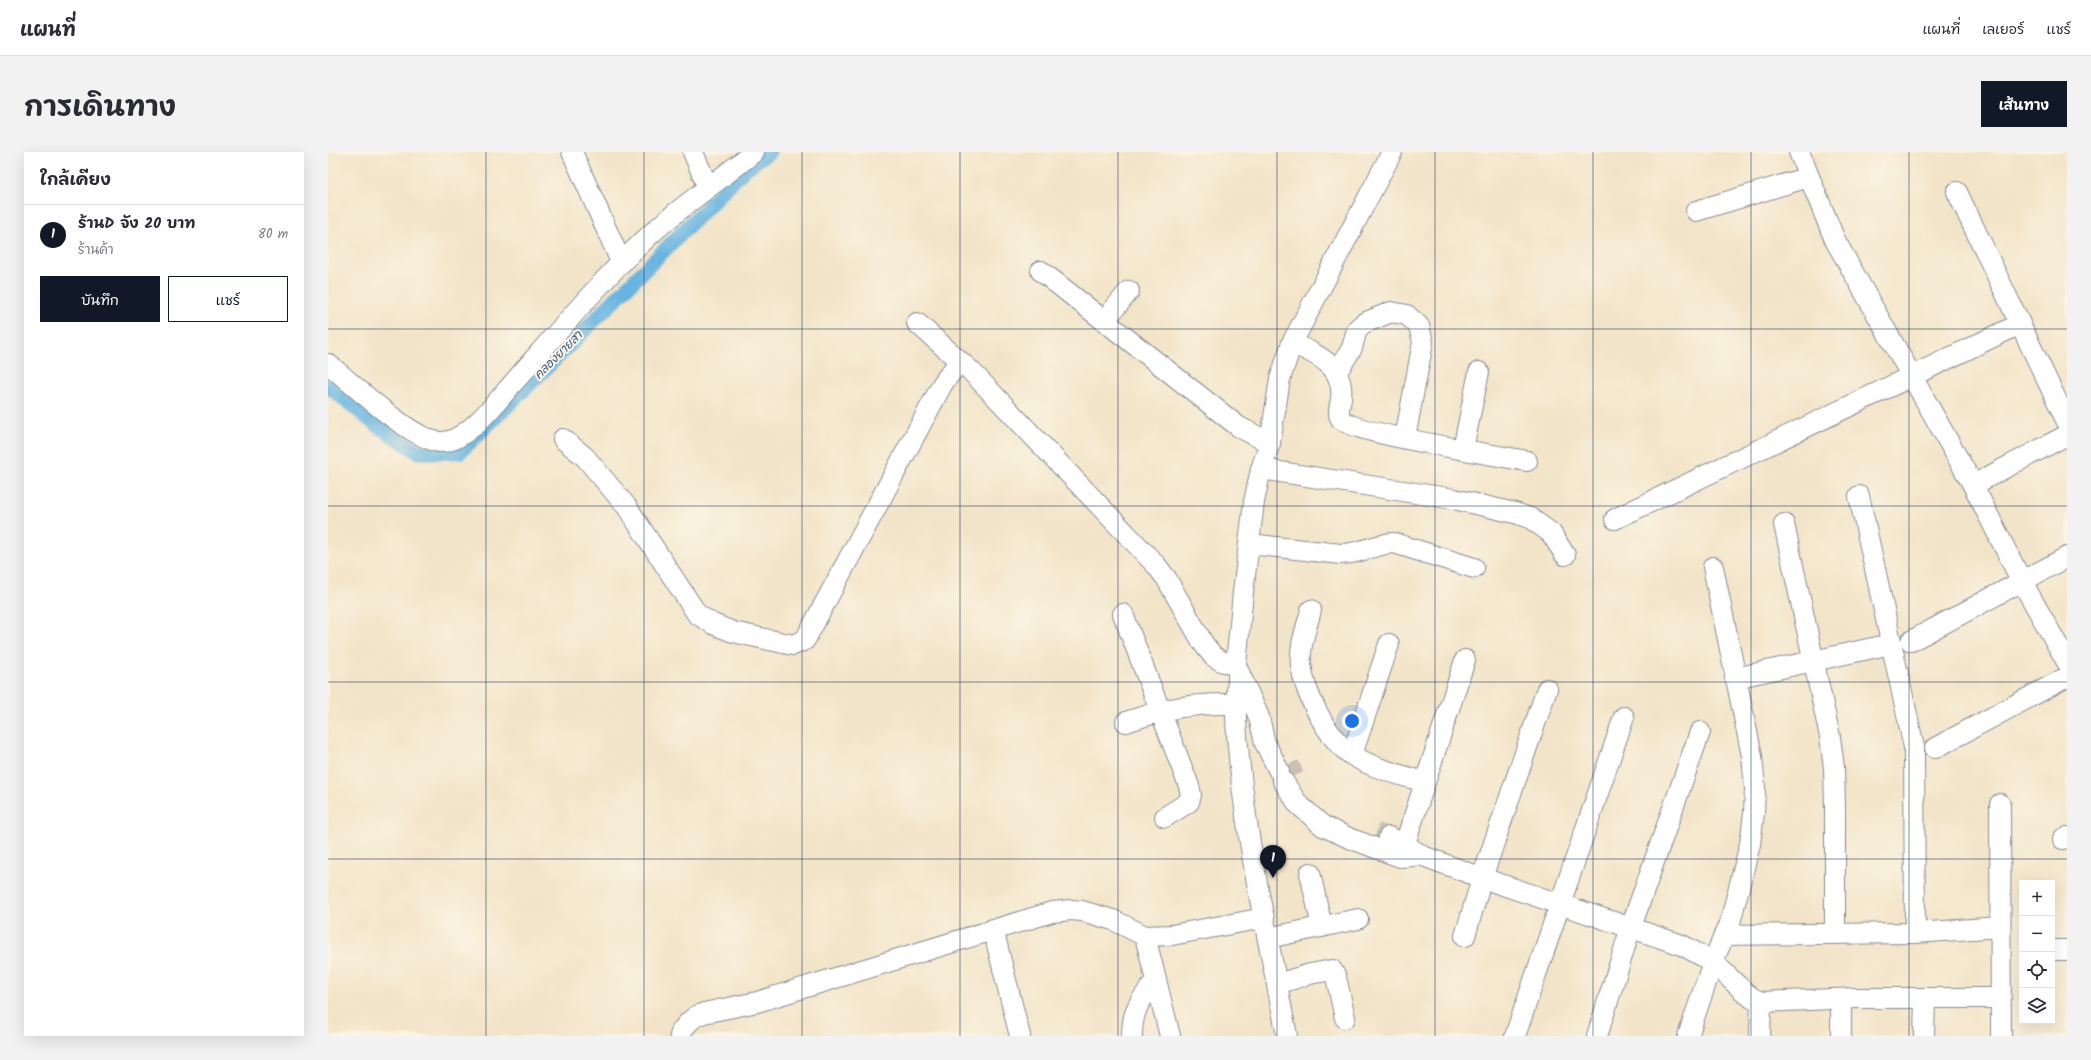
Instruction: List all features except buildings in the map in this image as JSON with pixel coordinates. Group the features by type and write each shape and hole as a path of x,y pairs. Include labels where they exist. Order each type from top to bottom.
{"street":[{"path":"572,152 621,262"},
{"path":"694,152 708,188"},
{"path":"328,364 371,402 423,437 433,442 452,440 484,416 621,262 678,210 754,152"},
{"path":"1287,1036 1264,918 1244,802 1236,704 1237,668 1249,544 1261,469 1270,443 1280,379 1292,342 1392,152"},
{"path":"1799,152 1835,240 1973,485 2021,580 2067,662"},
{"path":"1696,211 1809,177"},
{"path":"1957,192 2067,422"},
{"path":"1040,271 1239,427 1270,443"},
{"path":"1104,320 1129,291"},
{"path":"1337,372 1352,348 1357,329 1364,323 1391,312 1407,315 1419,326 1423,342 1405,438"},
{"path":"917,323 959,362 971,371 1156,565 1166,578 1203,643 1213,656 1237,668 1259,717 1265,743 1286,773 1325,820 1349,838 1392,843"},
{"path":"1615,519 2020,324"},
{"path":"1292,342 1318,356 1337,372 1341,384 1339,414 1341,419 1349,425 1405,438 1527,461"},
{"path":"563,439 585,457 627,507 697,614 713,624 733,632 793,645 805,640 943,383 959,362"},
{"path":"1463,449 1479,372"},
{"path":"1973,485 2067,435"},
{"path":"1261,469 1454,499 1515,512 1530,518 1551,532 1565,555"},
{"path":"1859,496 1914,747 1915,933"},
{"path":"1784,524 1830,737 1834,768 1835,934"},
{"path":"1249,544 1353,554 1382,544 1394,543 1474,568"},
{"path":"1911,642 2067,556"},
{"path":"1688,1036 1713,962 1731,919 1743,877 1750,844 1754,813 1755,788 1752,756 1713,567"},
{"path":"1311,610 1301,648 1301,664 1305,680 1316,708 1331,734 1352,755 1394,773 1424,782"},
{"path":"1122,614 1190,786 1191,795 1189,802 1185,806 1165,817"},
{"path":"1352,755 1389,644"},
{"path":"1735,678 1891,644"},
{"path":"1392,843 1424,782 1465,660"},
{"path":"1935,748 2067,678"},
{"path":"1465,936 1482,878 1547,690"},
{"path":"1126,722 1161,710 1186,705 1236,704"},
{"path":"1515,1036 1624,716"},
{"path":"1597,1036 1631,927 1700,732"},
{"path":"2000,804 2001,1036"},
{"path":"1325,820 1392,843 1422,856 1482,878 1682,944 1713,962 1752,998 1761,1002 1841,999 2000,998"},
{"path":"1310,873 1322,927"},
{"path":"680,1036 682,1030 689,1022 704,1013 757,1002 1052,912 1072,910 1113,920 1145,936 1172,935 1264,918"},
{"path":"1268,938 1358,919"},
{"path":"1724,934 1915,933 2000,928"},
{"path":"993,929 1020,1036"},
{"path":"1145,936 1170,1036"},
{"path":"2055,950 2067,950"},
{"path":"1277,984 1310,974 1332,970 1336,977 1345,1018"},
{"path":"1132,1036 1133,1018 1137,1005 1156,981"},
{"path":"1924,1036 1925,998"},
{"path":"1840,1036 1841,999"},
{"path":"1760,1036 1761,1002"}],"waterway":[{"name":"คลองยายสา","path":"328,386 376,425 418,452 460,452 573,342 745,169 769,152"}],"tunnel":[{"path":"1289,764 1294,776"},
{"path":"1376,833 1389,837"}],"place":[{"name":"ร้านD จัง 20 บาท","path":"1273,878"}]}
